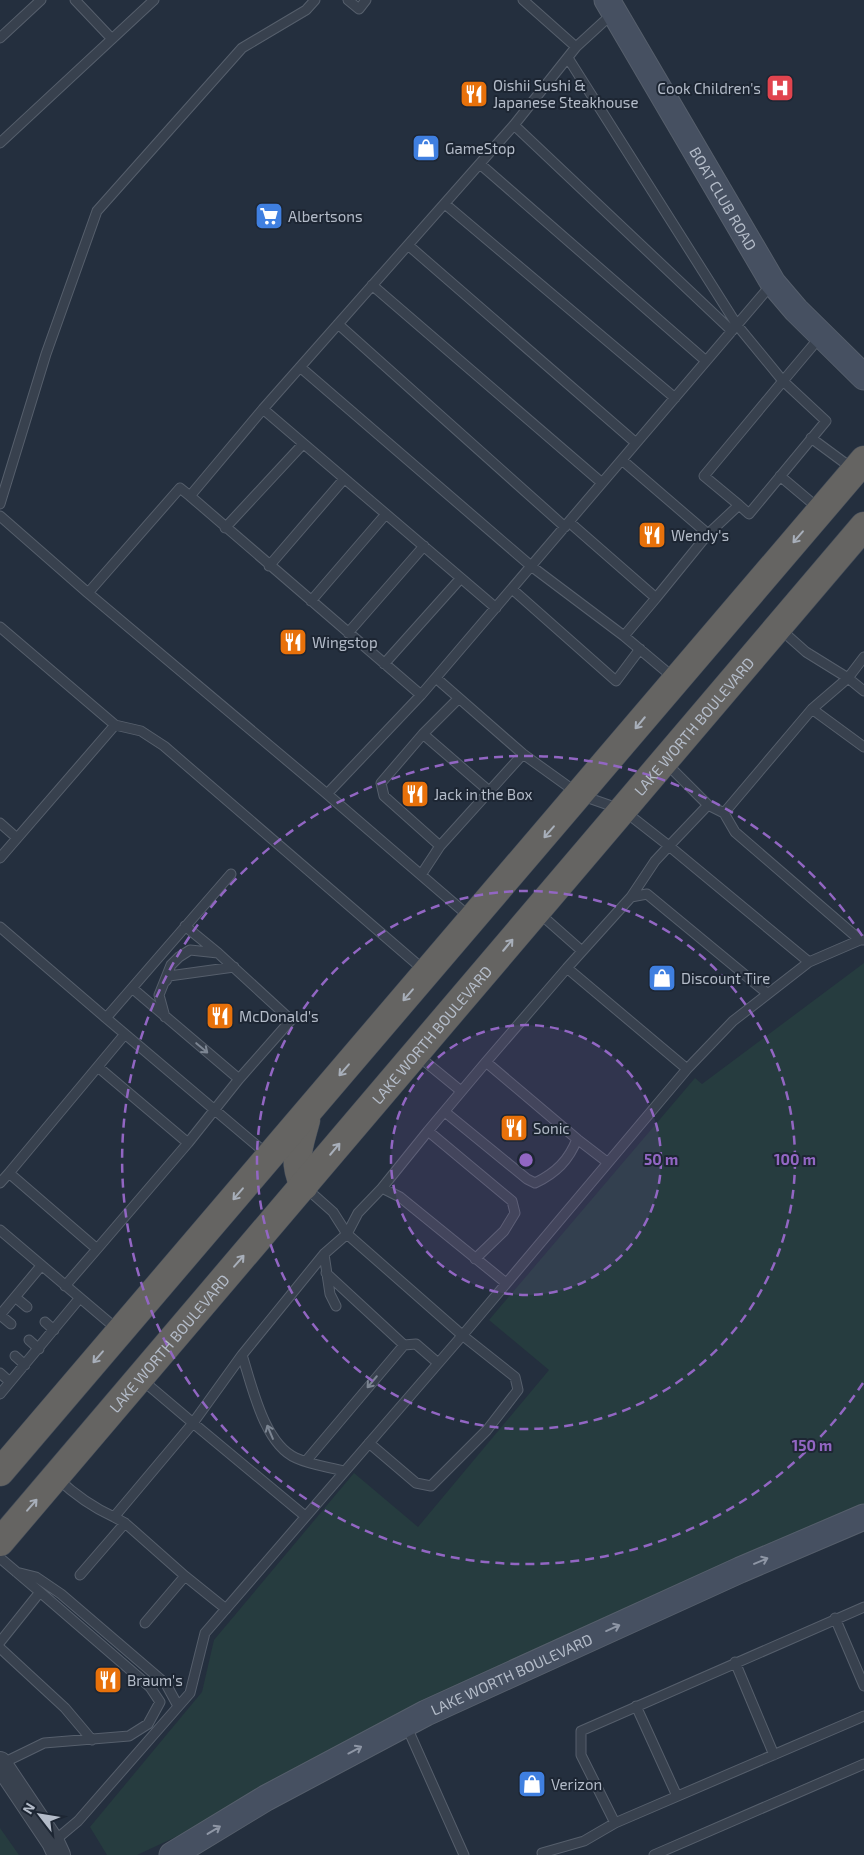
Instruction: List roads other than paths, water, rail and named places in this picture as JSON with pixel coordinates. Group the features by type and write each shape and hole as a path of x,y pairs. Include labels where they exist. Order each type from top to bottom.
{"highway":[{"path":"0,1472 860,465"},
{"name":"LAKE WORTH BOULEVARD","path":"0,1542 864,526"},
{"path":"304,1186 296,1169 296,1155 308,1112"},
{"path":"270,1157 278,1167 280,1178 276,1219"}],"main road":[{"name":"BOAT CLUB ROAD","path":"610,6 773,283 821,336 864,377"},
{"name":"LAKE WORTH BOULEVARD","path":"172,1855 266,1798 406,1723 740,1570 864,1517"}],"street":[{"path":"0,1764 56,1848"}],"lane":[{"path":"0,38 41,0"},
{"path":"75,0 112,39"},
{"path":"0,143 154,0"},
{"path":"0,504 46,354 97,212 242,48 306,10 315,0"},
{"path":"348,0 359,9 366,0"},
{"path":"523,0 576,47"},
{"path":"190,496 263,409 480,164 610,6"},
{"path":"568,58 735,328"},
{"path":"514,124 735,328 783,381 826,421 749,514 704,476 783,381 821,336"},
{"path":"480,164 706,362"},
{"path":"445,204 675,398"},
{"path":"408,244 636,443"},
{"path":"327,794 436,678 773,283"},
{"path":"372,285 602,484"},
{"path":"338,324 567,524 656,598"},
{"path":"300,367 531,566 624,636 676,680"},
{"path":"263,409 496,608"},
{"path":"811,438 860,465"},
{"path":"225,528 303,444"},
{"path":"622,460 708,534"},
{"path":"780,476 821,510"},
{"path":"270,566 344,478"},
{"path":"88,593 180,488 421,695"},
{"path":"624,636 708,534 739,505"},
{"path":"311,601 386,514"},
{"path":"0,516 473,920"},
{"path":"348,633 424,546"},
{"path":"384,664 461,578"},
{"path":"512,589 616,681 640,649"},
{"path":"0,627 115,724 141,731 164,746 427,973"},
{"path":"778,627 806,652 848,678 864,691"},
{"path":"724,813 812,709 848,678 864,657"},
{"path":"436,678 523,754 580,795 623,810 809,962"},
{"path":"440,846 384,796 381,783 423,734 458,698"},
{"path":"812,709 864,747"},
{"path":"0,858 115,724"},
{"path":"423,734 489,791"},
{"path":"421,875 440,846 523,754"},
{"path":"56,1848 190,1693 205,1633 462,1335 687,1069 733,1021 809,962 862,940 735,832 724,813 708,805 665,762"},
{"path":"114,1517 193,1422 242,1356 324,1254 347,1234 358,1213 382,1188 461,1091 567,968 631,897 655,861 708,805"},
{"path":"0,823 17,838"},
{"path":"106,1018 231,874"},
{"path":"631,897 647,894 768,994"},
{"path":"536,911 582,951"},
{"path":"65,1286 188,1144 214,1109 291,1020 234,967 185,926"},
{"path":"0,927 270,1157"},
{"path":"165,1017 159,995 171,965 179,956 190,950 218,953"},
{"path":"159,995 169,976 234,967"},
{"path":"567,968 687,1069"},
{"path":"132,988 239,1079"},
{"path":"0,1183 125,1034"},
{"path":"416,1054 461,1091"},
{"path":"486,1062 607,1162"},
{"path":"98,1067 188,1144"},
{"path":"445,1112 527,1179 535,1183 552,1175 571,1155 577,1139"},
{"path":"428,1132 512,1201 515,1213 504,1231 475,1259"},
{"path":"8,1173 97,1249"},
{"path":"304,1186 333,1212 347,1234 462,1335 515,1377 518,1390 487,1430 431,1486 416,1483 369,1443"},
{"path":"382,1188 400,1197 506,1283"},
{"path":"0,1230 120,1332"},
{"path":"324,1254 330,1294 336,1306"},
{"path":"11,1324 0,1315 42,1266"},
{"path":"326,1273 404,1345"},
{"path":"15,1297 26,1307"},
{"path":"0,1394 25,1366 79,1298"},
{"path":"44,1322 54,1330"},
{"path":"29,1340 39,1348"},
{"path":"306,1461 404,1345 416,1344 438,1363"},
{"path":"14,1356 25,1366"},
{"path":"242,1356 256,1399 273,1440 295,1458 344,1471"},
{"path":"0,1373 10,1382"},
{"path":"139,1377 305,1516"},
{"path":"56,1477 85,1501 125,1523 226,1609"},
{"path":"80,1575 125,1523"},
{"path":"0,1558 150,1687 160,1702 148,1724 129,1736 44,1743 0,1764"},
{"path":"16,1572 36,1577 61,1594 166,1684 178,1706"},
{"path":"145,1623 185,1576"},
{"path":"0,1642 40,1592"},
{"path":"615,1823 581,1755 580,1731 864,1606"},
{"path":"835,1618 864,1686"},
{"path":"0,1648 65,1708 92,1740"},
{"path":"735,1662 774,1755"},
{"path":"636,1706 677,1796"},
{"path":"543,1855 542,1853 584,1841 615,1823 864,1716"},
{"path":"406,1723 464,1855"},
{"path":"654,1855 864,1764"}],"place":[{"name":"Cook Children's","path":"780,88"},
{"name":"Oishii Sushi & Japanese Steakhouse","path":"474,94"},
{"name":"GameStop","path":"426,148"},
{"name":"Albertsons","path":"269,216"},
{"name":"Wendy's","path":"652,535"},
{"name":"Wingstop","path":"293,642"},
{"name":"Jack in the Box","path":"415,794"},
{"name":"Discount Tire","path":"662,978"},
{"name":"McDonald's","path":"220,1016"},
{"name":"Sonic","path":"514,1128"},
{"name":"Braum's","path":"108,1680"},
{"name":"Verizon","path":"532,1784"}]}
